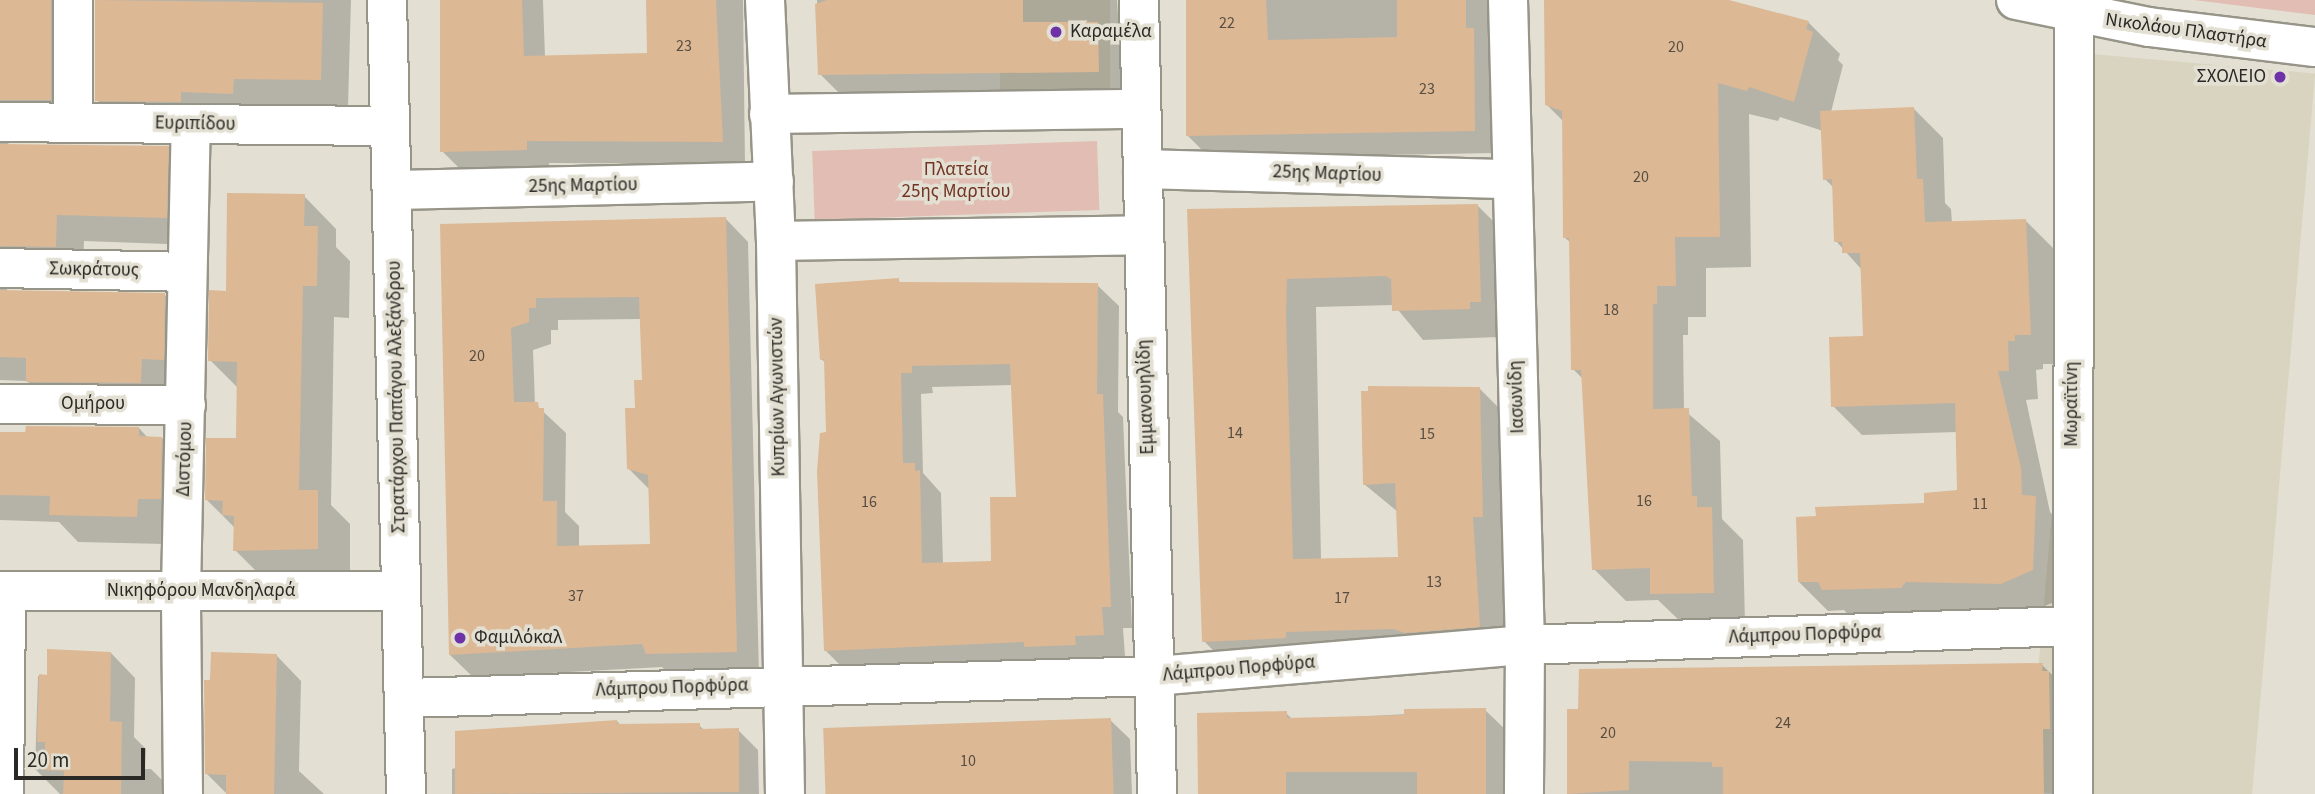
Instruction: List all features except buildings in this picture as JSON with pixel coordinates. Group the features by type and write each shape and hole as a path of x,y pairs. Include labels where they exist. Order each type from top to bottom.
{"street":[{"path":"73,0 73,122"},
{"name":"Στρατάρχου Παπάγου Αλεξάνδρου","path":"387,0 406,698 406,794"},
{"name":"Κυπρίων Αγωνιστών","path":"765,0 776,242 781,684 785,794"},
{"name":"Εμμανουηλίδη","path":"1139,0 1143,169 1141,234 1157,794"},
{"name":"Ιασωνίδη","path":"1508,0 1510,179 1525,645 1524,794"},
{"name":"Νικολάου Πλαστήρα","path":"2016,0 2074,14 2315,47"},
{"name":"Μωραϊτίνη","path":"2073,794 2071,626 2074,14"},
{"path":"769,114 1141,109"},
{"name":"Ευριπίδου","path":"0,122 390,126"},
{"name":"Διστόμου","path":"183,794 181,591 191,125"},
{"name":"25ης Μαρτίου","path":"1143,169 1510,179"},
{"name":"25ης Μαρτίου","path":"392,191 774,181"},
{"path":"776,242 1141,234"},
{"name":"Σωκράτους","path":"0,268 187,272"},
{"name":"Ομήρου","path":"0,404 186,405"},
{"path":"3,591 4,794"},
{"name":"Νικηφόρου Μανδηλαρά","path":"3,591 401,591"},
{"name":"Λάμπρου Πορφύρα","path":"406,698 781,684 1155,676 1525,645 2071,626"}],"shaded area":[{"name":"Καραμέλα","path":"1000,0 1110,0 1110,91 1000,91"},
{"path":"2092,54 2315,74 2252,794 2060,794 2028,791"}],"green space":[{"path":"2194,0 2315,0 2315,15"},
{"name":"Πλατεία 25ης Μαρτίου","path":"1097,141 1099,210 815,220 812,151"}],"place":[{"name":"Καραμέλα","path":"1056,32"},
{"name":"ΣΧΟΛΕΙΟ","path":"2280,77"},
{"name":"Φαμιλόκαλ","path":"460,638"}]}
